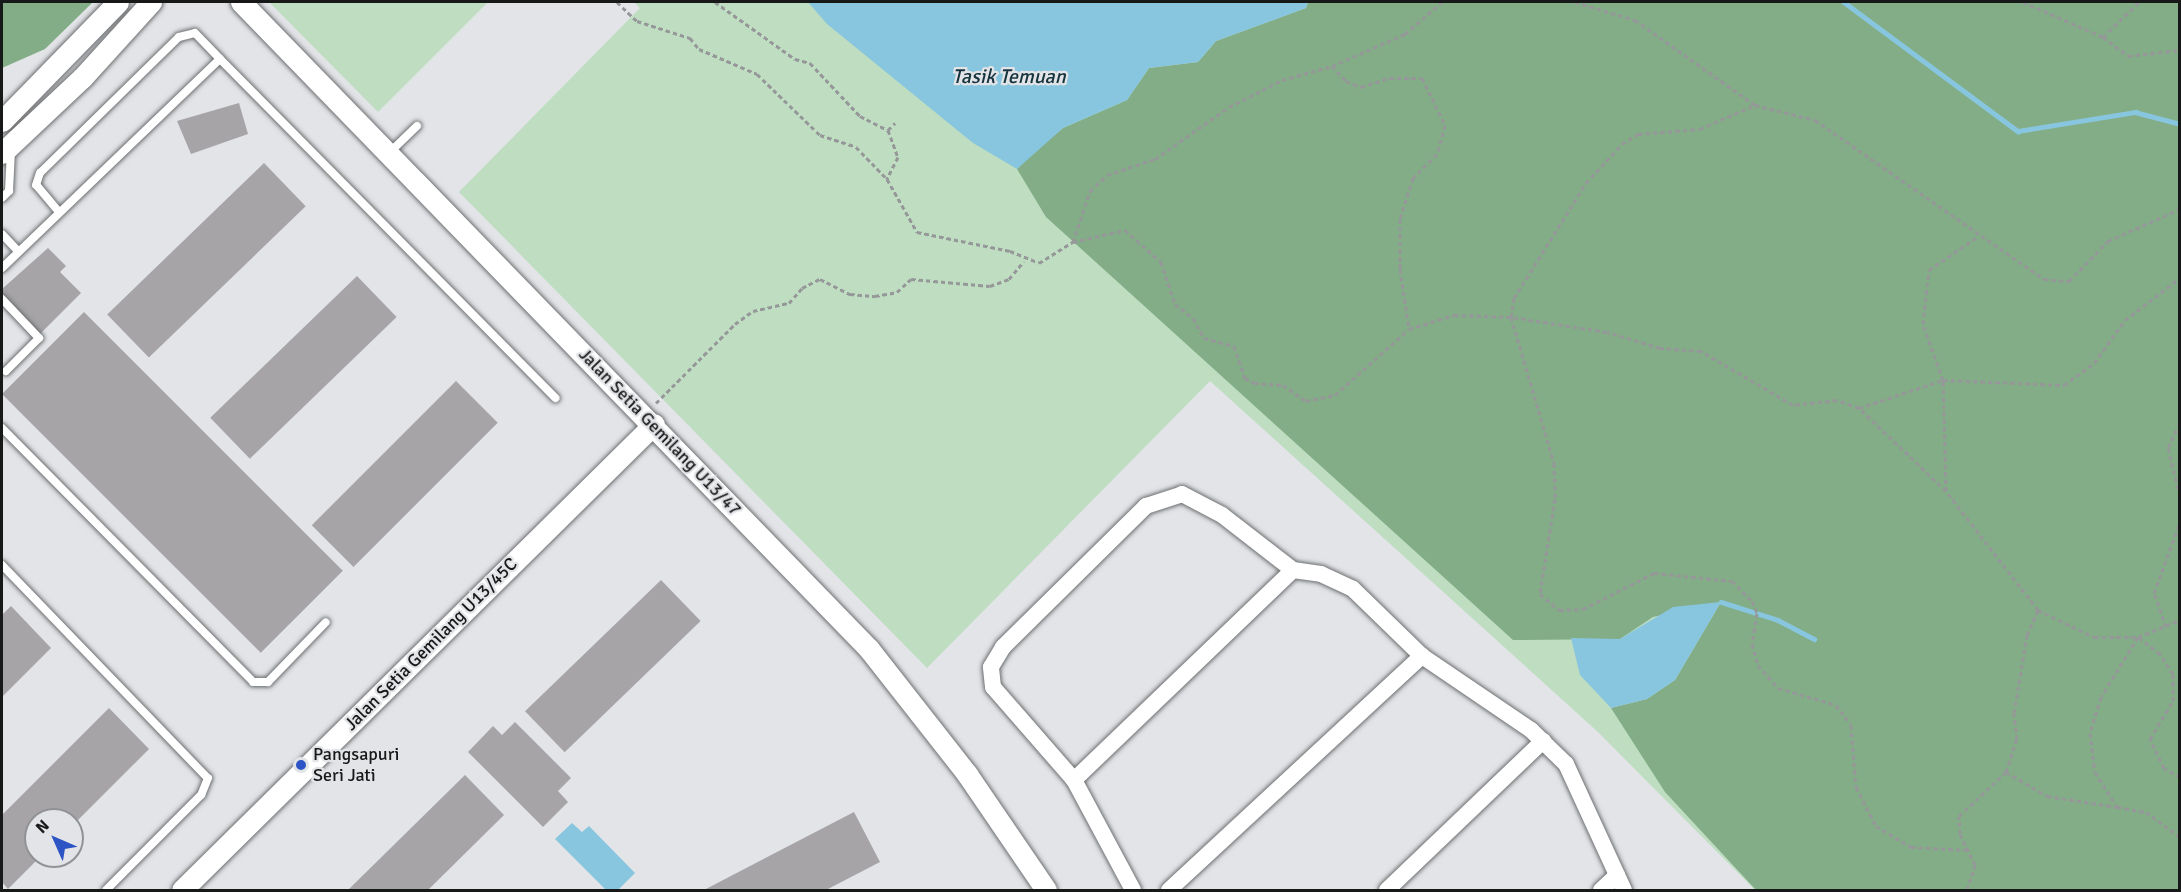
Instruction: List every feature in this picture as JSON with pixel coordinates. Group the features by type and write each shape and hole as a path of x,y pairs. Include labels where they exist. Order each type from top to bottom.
{"street":[{"path":"2,121 118,2"},
{"path":"6,148 82,78 151,2"},
{"name":"Jalan Setia Gemilang U13/47","path":"241,2 649,419 869,649 967,774 1046,891"},
{"name":"Jalan Setia Gemilang U13/45C","path":"182,891 649,419"},
{"path":"1133,891 1074,780 993,687 991,667 1003,647 1146,506 1182,494 1200,501 1293,570 1321,574 1353,590 1422,656 1544,741 1566,764 1620,883 1601,891"},
{"path":"1074,780 1293,570"},
{"path":"1169,891 1422,656"},
{"path":"1387,891 1544,741"}],"lane":[{"path":"60,212 36,185 40,173 179,37 195,33 555,398"},
{"path":"2,268 220,59"},
{"path":"389,153 417,126"},
{"path":"2,198 10,186 6,148"},
{"path":"2,234 18,251"},
{"path":"2,299 39,338 3,371"},
{"path":"2,428 253,682 267,682 326,622"},
{"path":"2,565 208,778 201,795 106,891"}],"path":[{"path":"617,2 637,21 690,38 699,49 757,74 820,135 856,147 887,179 917,232 1010,251 1024,261 1039,263 1073,242 1125,230 1140,239 1161,262 1175,304 1193,318 1204,338 1234,346 1245,378 1283,385 1306,401 1335,395 1409,329 1454,315 1511,317 1578,325 1660,348 1701,351 1793,405 1837,400 1859,408 1946,491 2038,610 2094,637 2138,637 2180,620"},
{"path":"716,2 786,54 810,63 860,116 888,130 898,157 887,179"},
{"path":"1073,242 1090,190 1107,175 1155,159 1229,107 1282,80 1332,66 1405,34 1442,2"},
{"path":"1575,2 1635,20 1755,105 1815,120 1977,237 2044,279 2069,281 2108,241 2180,209"},
{"path":"2023,2 2103,37 2128,57 2180,50"},
{"path":"2103,37 2139,2"},
{"path":"1332,66 1346,81 1361,87 1389,78 1422,78 1445,125 1437,154 1413,178 1400,219 1400,270 1409,329"},
{"path":"1755,105 1700,129 1638,134 1622,144 1547,240 1514,298 1511,317 1554,463 1555,499 1540,594 1559,610 1583,609 1654,573 1732,581 1752,600 1757,613 1752,644 1758,665 1778,688 1836,705 1851,725 1856,787 1876,826 1911,847 1968,850"},
{"path":"888,130 895,123"},
{"path":"1946,491 1943,380 1923,324 1929,270 1977,237"},
{"path":"649,419 735,324 753,311 789,303 802,288 820,279 850,294 875,296 897,292 911,279 990,286 1009,279 1024,261"},
{"path":"1859,408 1943,380 2064,385 2094,363 2125,320 2180,278"},
{"path":"2180,423 2168,448 2180,497"},
{"path":"2166,627 2154,593 2180,522"},
{"path":"1967,891 1975,865 1968,850 1959,816 2006,772 2017,739 2014,713 2027,635 2038,610"},
{"path":"2138,637 2160,654 2173,674 2173,701 2150,739 2164,768 2180,777"},
{"path":"2117,807 2094,772 2090,733 2101,697 2138,637"},
{"path":"2006,772 2047,796 2146,812 2180,837"}],"green space":[{"path":"2,2 93,2 45,49 2,68"},
{"path":"269,2 488,2 378,112"},
{"path":"634,2 2179,2 2179,890 1755,890 1598,732 1210,381 927,668 459,192 640,8"},
{"path":"1308,2 2179,2 2179,890 1756,890 1665,792 1611,708 1647,699 1675,680 1721,602 1653,617 1620,639 1513,640 1046,217 1017,169 1036,150 1063,128 1127,100 1149,68 1198,62 1216,41 1306,8"}],"water":[{"name":"Tasik Temuan","path":"808,2 1308,2 1306,8 1216,41 1198,62 1149,68 1127,100 1063,128 1017,169 973,143 827,24"},
{"path":"1721,602 1675,680 1647,699 1611,708 1580,675 1571,638 1620,639 1673,607"},
{"path":"572,823 582,832 589,826 635,873 618,890 606,890 555,839"}],"building":[{"path":"239,103 248,134 191,154 177,121"},
{"path":"264,163 306,206 149,358 107,314"},
{"path":"48,248 66,266 60,272 81,293 39,335 2,296 2,289"},
{"path":"357,276 397,317 250,459 210,418"},
{"path":"84,312 343,571 261,653 2,394"},
{"path":"456,381 498,423 353,567 312,525"},
{"path":"661,580 701,621 565,752 525,711"},
{"path":"11,606 51,648 2,697 2,615"},
{"path":"109,708 149,749 84,814 84,808 24,808 24,868 29,868 8,889 2,882 2,815"},
{"path":"515,722 571,778 558,791 568,802 543,827 468,752 493,726 502,735"},
{"path":"465,775 504,815 428,890 348,890"},
{"path":"854,812 880,862 826,890 704,890"}],"waterway":[{"path":"1844,2 2018,131 2135,112 2180,124"},
{"path":"1721,602 1778,620 1814,639"}],"place":[{"name":"Pangsapuri Seri Jati","path":"301,765"}]}
